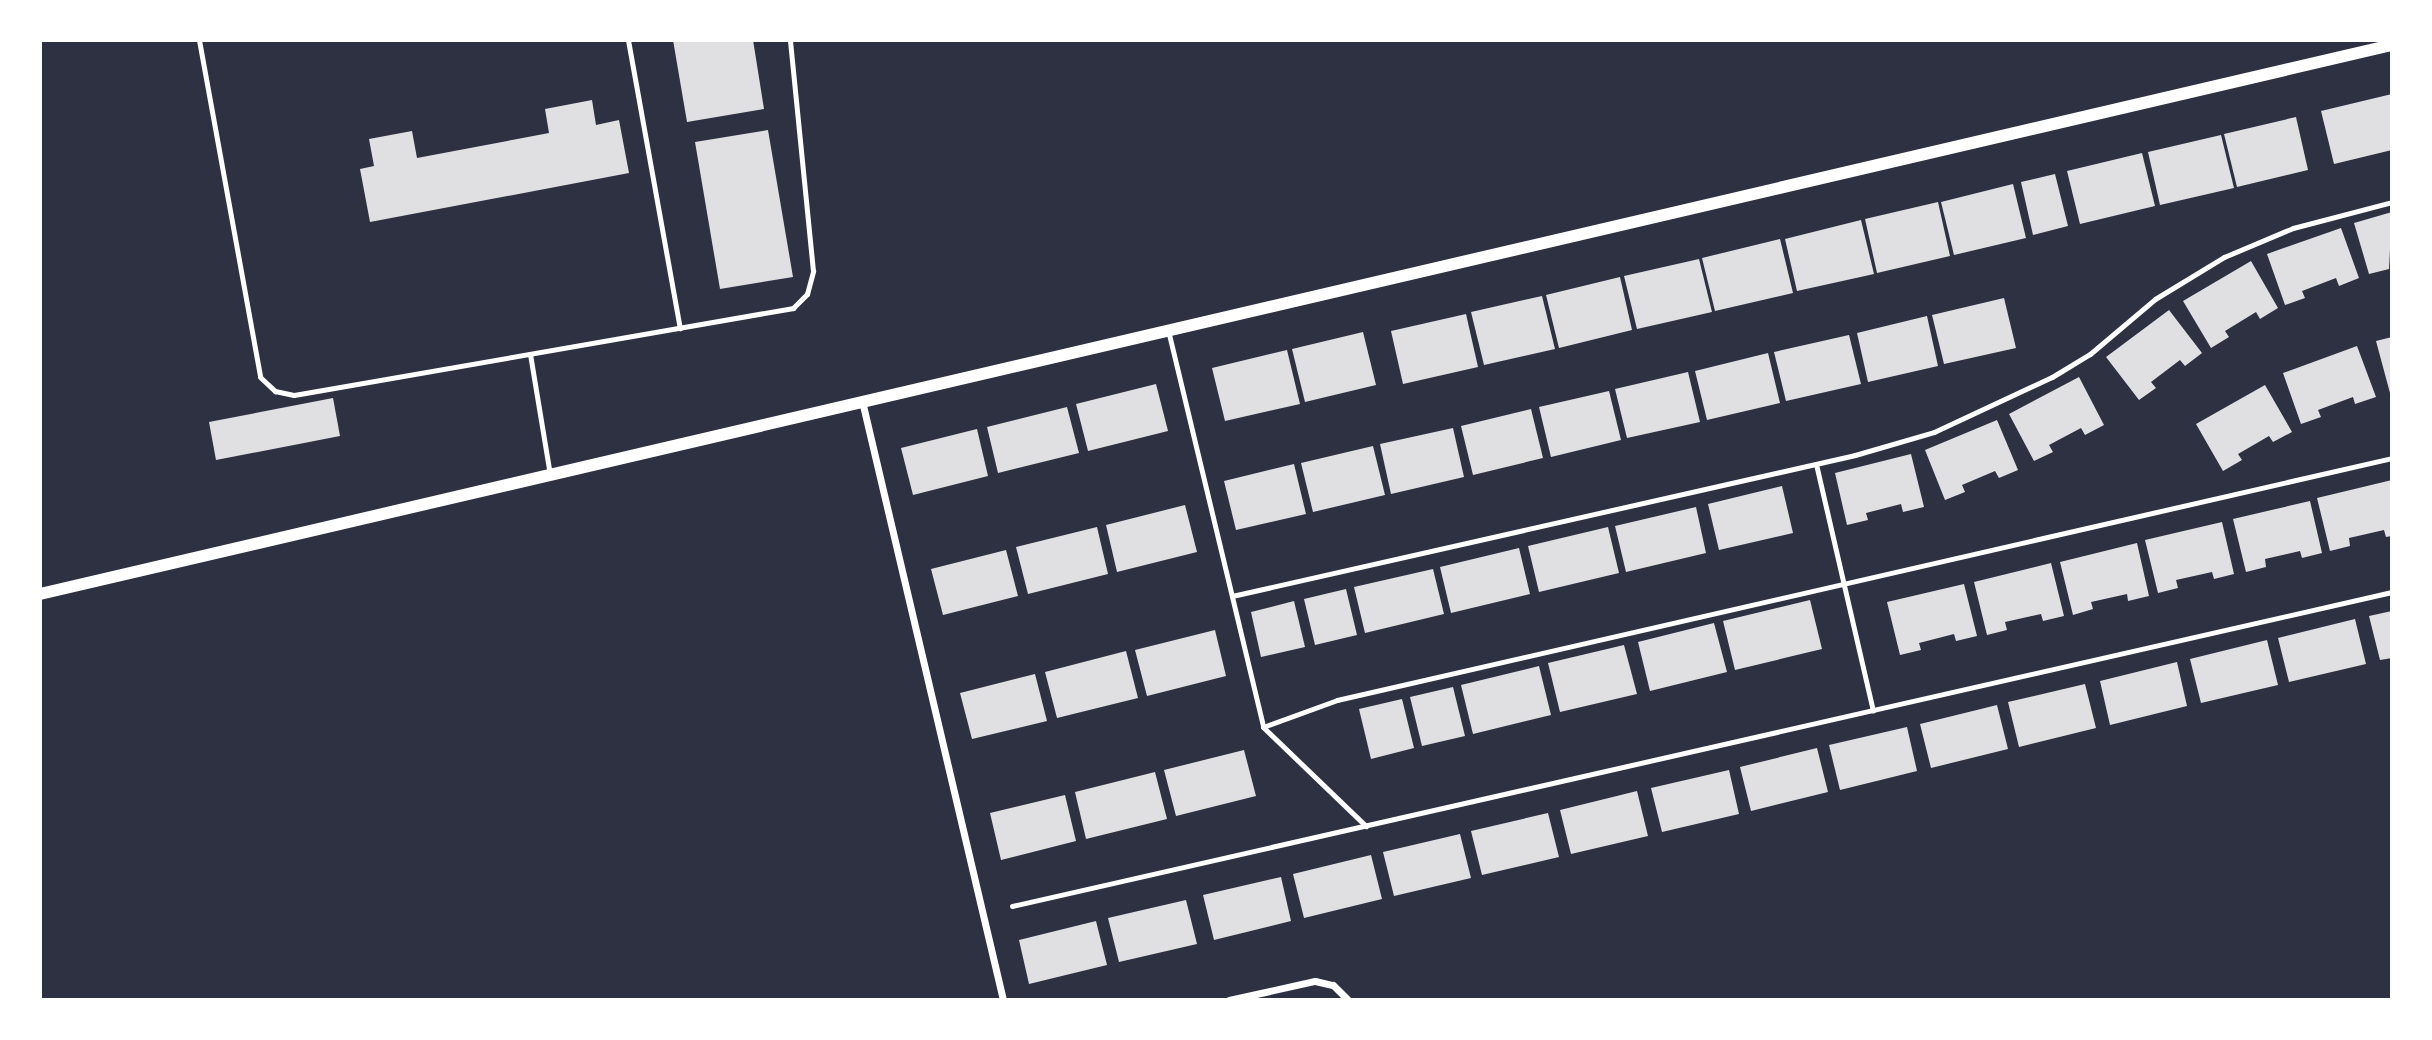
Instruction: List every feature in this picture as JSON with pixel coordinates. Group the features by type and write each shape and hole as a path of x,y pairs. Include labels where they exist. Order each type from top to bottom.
{"street":[{"path":"40,594 2392,45"},
{"path":"862,401 1003,1000"},
{"path":"1230,1000 1315,981 1333,985 1348,1000"}],"lane":[{"path":"199,40 260,377 267,385 284,394 304,394 793,307 811,283 790,40"},
{"path":"628,40 680,328"},
{"path":"1232,596 1816,464 1921,436 2013,399 2090,354 2155,299 2224,257 2293,228 2392,202"},
{"path":"1168,330 1263,727 1366,826"},
{"path":"530,354 550,475"},
{"path":"1263,727 1337,700 2392,458"},
{"path":"1816,464 1873,711"},
{"path":"1012,906 2392,592"}],"building":[{"path":"673,40 753,40 764,109 687,122"},
{"path":"2392,94 2392,150 2334,164 2321,111"},
{"path":"592,100 596,125 619,120 629,173 370,222 360,169 374,166 369,139 412,131 417,158 549,133 545,109"},
{"path":"2296,117 2308,170 2237,187 2224,134"},
{"path":"768,130 793,277 720,289 695,142"},
{"path":"2221,135 2234,188 2160,205 2148,152"},
{"path":"2142,153 2155,206 2080,224 2067,171"},
{"path":"2055,174 2068,226 2033,235 2021,182"},
{"path":"2013,184 2026,238 1954,255 1941,202"},
{"path":"1938,202 1950,256 1877,273 1865,219"},
{"path":"2392,212 2389,269 2369,274 2354,223"},
{"path":"1861,220 1874,274 1797,291 1785,239"},
{"path":"2341,228 2359,278 2339,286 2336,278 2302,291 2305,298 2285,305 2267,254"},
{"path":"1780,239 1793,293 1715,311 1702,258"},
{"path":"1699,259 1712,312 1637,329 1624,276"},
{"path":"2251,261 2278,308 2260,319 2256,312 2225,331 2229,337 2211,348 2183,301"},
{"path":"1620,277 1632,330 1559,348 1546,295"},
{"path":"1542,296 1555,349 1484,365 1471,312"},
{"path":"2004,298 2016,348 1944,364 1932,315"},
{"path":"2169,310 2202,353 2185,366 2180,360 2151,382 2156,388 2139,400 2106,357"},
{"path":"1466,314 1478,367 1403,384 1391,331"},
{"path":"1927,316 1938,366 1868,382 1857,333"},
{"path":"1363,332 1376,385 1305,402 1292,349"},
{"path":"1849,335 1861,384 1786,401 1774,352"},
{"path":"2392,337 2392,393 2390,393 2376,341"},
{"path":"2357,346 2376,397 2355,404 2353,397 2318,410 2321,417 2301,424 2283,373"},
{"path":"1287,350 1300,404 1225,421 1212,368"},
{"path":"1768,353 1780,403 1707,420 1695,371"},
{"path":"1688,372 1700,422 1627,438 1615,389"},
{"path":"2079,377 2104,425 2085,435 2081,428 2049,445 2053,452 2034,461 2009,414"},
{"path":"1156,384 1168,431 1088,451 1076,404"},
{"path":"2265,385 2292,432 2273,442 2269,436 2238,454 2242,460 2223,471 2196,424"},
{"path":"1609,391 1621,440 1551,457 1539,407"},
{"path":"333,398 340,436 216,460 209,422"},
{"path":"1067,407 1079,453 998,473 987,427"},
{"path":"1531,409 1543,458 1473,475 1461,426"},
{"path":"1997,420 2018,470 1999,478 1995,471 1962,485 1965,492 1945,500 1925,450"},
{"path":"1453,428 1464,477 1391,494 1380,444"},
{"path":"977,429 988,476 913,495 901,448"},
{"path":"1373,446 1385,495 1313,512 1301,463"},
{"path":"1911,454 1924,507 1903,512 1901,504 1866,513 1868,520 1847,525 1835,473"},
{"path":"1294,464 1306,514 1236,530 1224,481"},
{"path":"2392,480 2392,536 2386,537 2384,530 2349,538 2350,546 2330,551 2317,498"},
{"path":"1782,486 1793,533 1719,550 1708,504"},
{"path":"2310,501 2322,553 2302,558 2300,551 2265,559 2266,567 2246,572 2233,519"},
{"path":"1185,505 1197,552 1117,572 1106,525"},
{"path":"1696,507 1706,553 1626,572 1615,526"},
{"path":"2222,522 2234,574 2214,579 2212,572 2176,580 2178,588 2158,593 2145,540"},
{"path":"1097,527 1108,574 1028,594 1016,547"},
{"path":"1608,527 1619,573 1539,592 1528,546"},
{"path":"2137,543 2149,596 2128,601 2127,594 2091,602 2093,609 2073,615 2060,562"},
{"path":"1519,548 1530,594 1451,613 1440,567"},
{"path":"1006,550 1018,596 943,615 931,569"},
{"path":"2051,563 2064,616 2043,621 2041,614 2005,622 2007,630 1987,635 1974,582"},
{"path":"1433,569 1444,614 1365,633 1354,587"},
{"path":"1964,584 1977,636 1956,641 1954,634 1919,643 1921,650 1900,655 1887,602"},
{"path":"1346,589 1357,635 1315,645 1304,599"},
{"path":"1810,600 1822,649 1735,670 1723,621"},
{"path":"1294,601 1305,647 1261,657 1251,612"},
{"path":"2392,611 2392,658 2380,660 2369,616"},
{"path":"2355,619 2366,664 2289,682 2278,638"},
{"path":"1714,623 1727,672 1650,691 1638,642"},
{"path":"1215,630 1226,676 1147,696 1135,650"},
{"path":"2267,640 2278,685 2201,703 2190,659"},
{"path":"1624,645 1637,694 1560,712 1548,663"},
{"path":"1126,651 1138,698 1057,718 1045,672"},
{"path":"2177,662 2187,706 2110,725 2100,681"},
{"path":"1539,666 1551,715 1473,734 1461,685"},
{"path":"1035,674 1047,721 972,739 960,693"},
{"path":"2085,684 2096,728 2019,747 2008,702"},
{"path":"1453,687 1465,736 1422,746 1410,697"},
{"path":"1402,699 1414,748 1371,759 1359,709"},
{"path":"1997,705 2008,749 1931,768 1920,724"},
{"path":"1907,727 1917,771 1840,790 1829,745"},
{"path":"1817,748 1828,792 1751,811 1740,767"},
{"path":"1244,750 1256,796 1176,816 1164,770"},
{"path":"1729,770 1739,814 1662,832 1651,788"},
{"path":"1155,772 1167,819 1086,839 1075,792"},
{"path":"1637,791 1648,836 1571,854 1560,810"},
{"path":"1065,795 1076,841 1001,860 990,813"},
{"path":"1548,813 1559,857 1482,875 1471,831"},
{"path":"1460,834 1471,878 1394,896 1383,852"},
{"path":"1371,855 1382,899 1304,918 1293,874"},
{"path":"1281,877 1291,921 1214,940 1203,895"},
{"path":"1186,900 1197,944 1119,962 1108,918"},
{"path":"1096,921 1107,965 1029,984 1019,940"}]}
